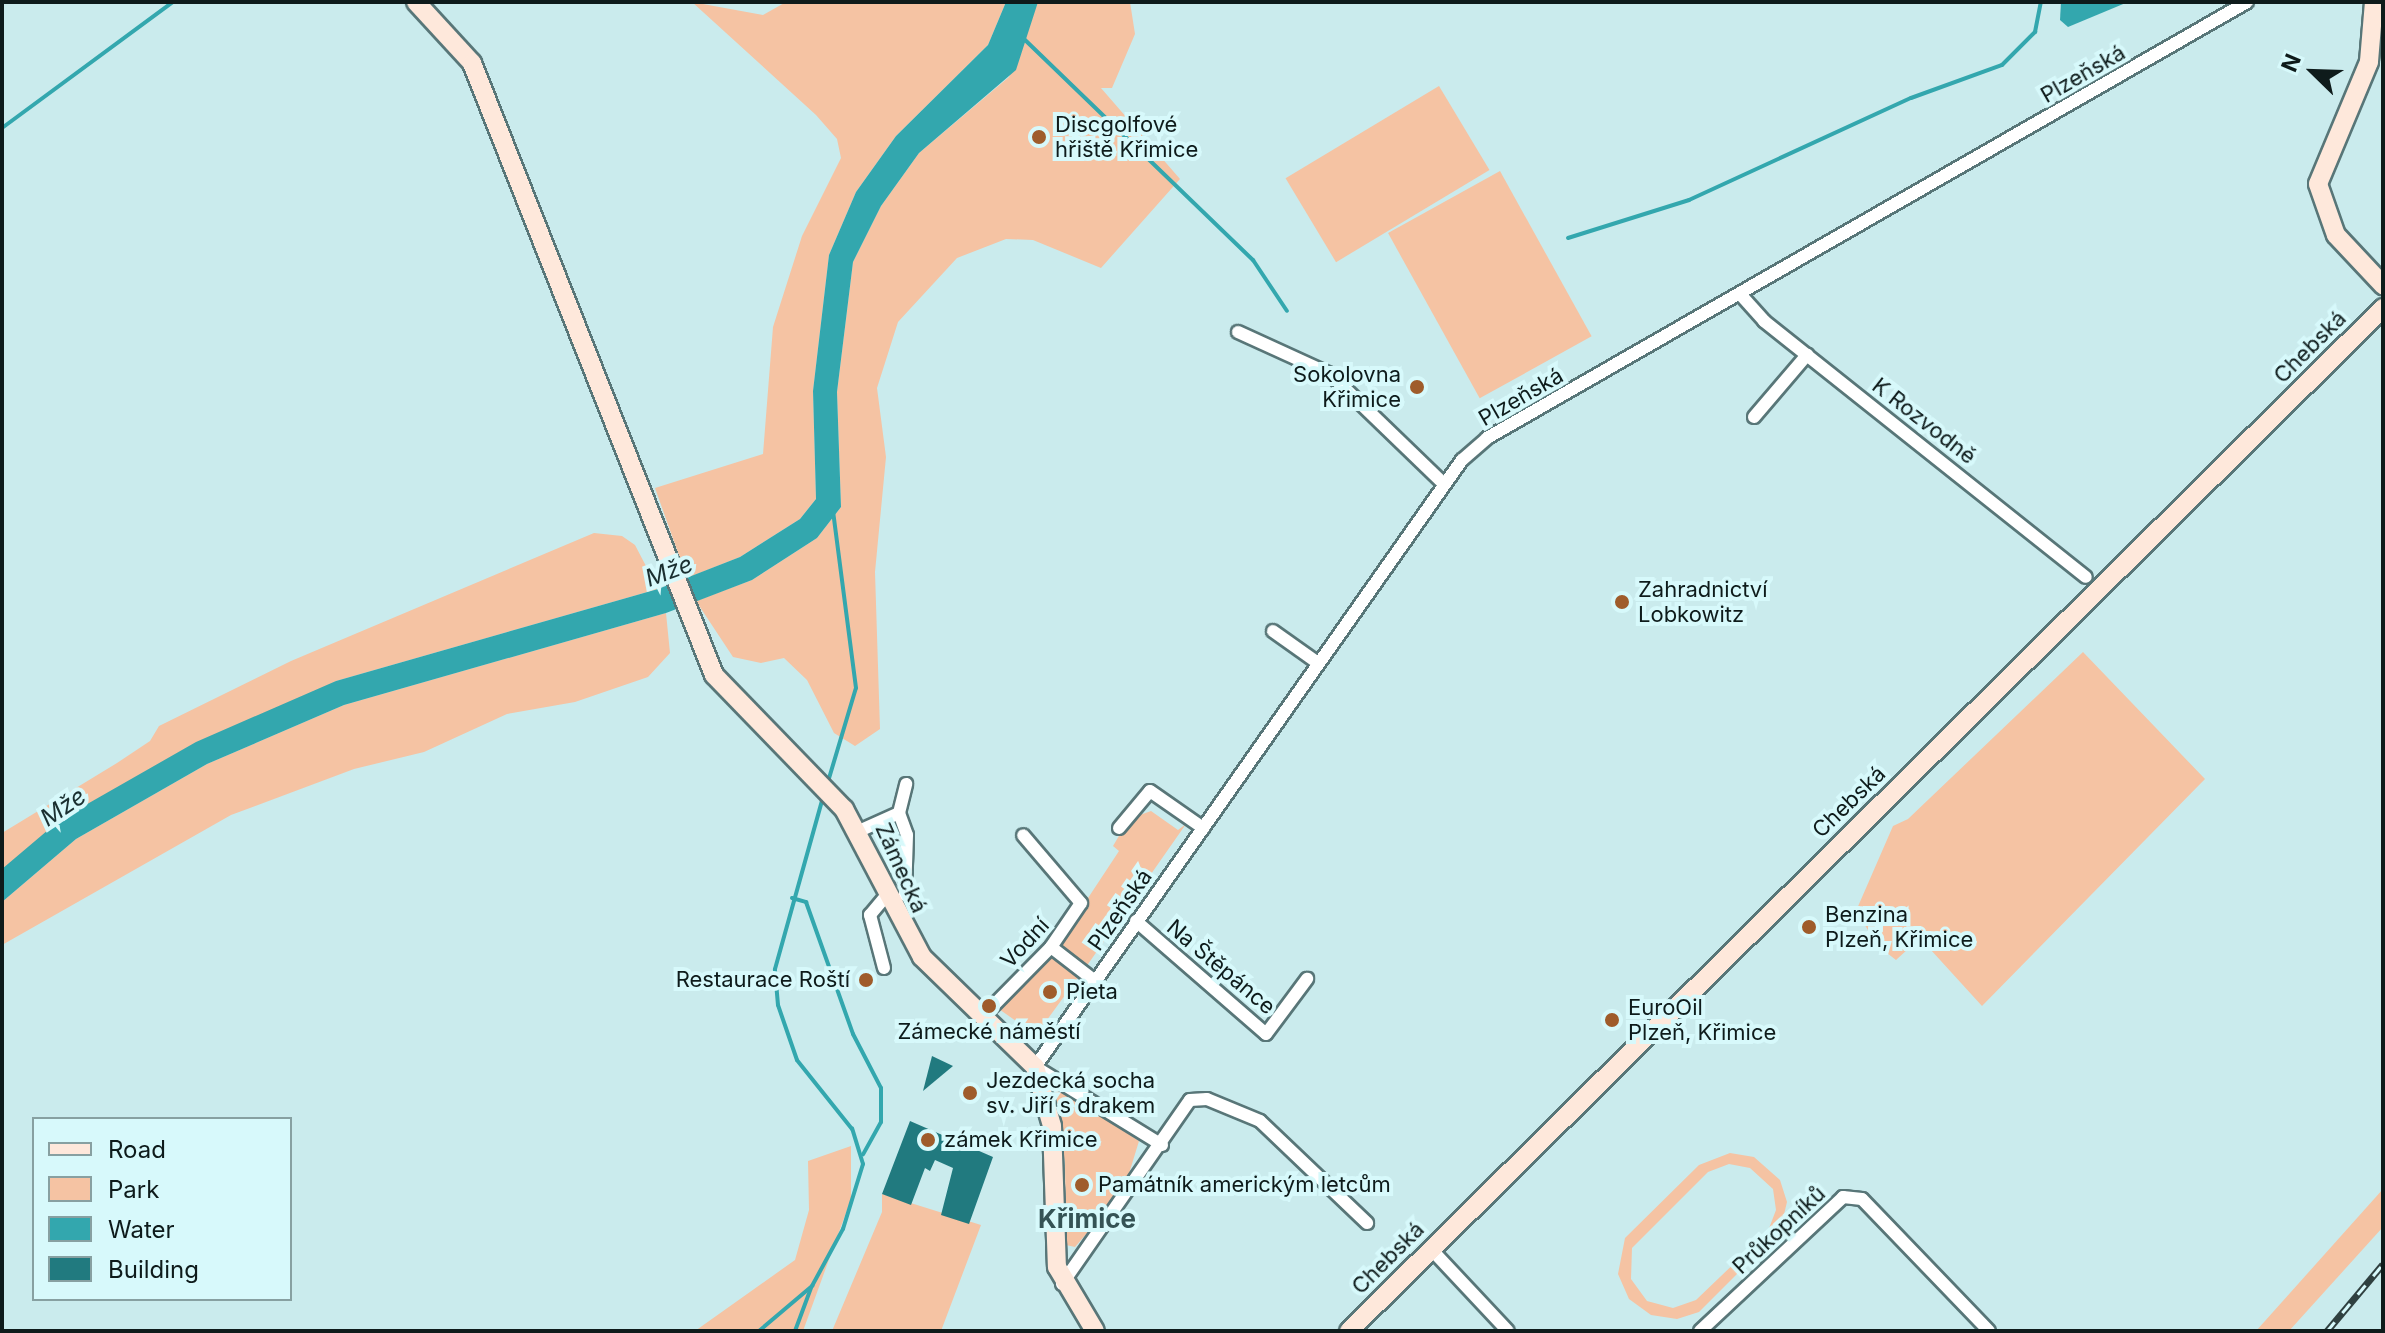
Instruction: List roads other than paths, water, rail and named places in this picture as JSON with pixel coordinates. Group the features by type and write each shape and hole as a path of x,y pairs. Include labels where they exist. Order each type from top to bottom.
{"main road":[{"name":"Zámecká","path":"416,2 472,63 664,560 700,648 722,688 844,809 896,895 922,957 1035,1067"},
{"path":"2374,2 2373,43 2354,99 2322,165 2319,194 2336,235 2383,285"},
{"path":"2354,99 2383,68"},
{"name":"Chebská","path":"1349,1331 2383,308"},
{"path":"1035,1067 1052,1126 1055,1255 1065,1289 1095,1331"}],"street":[{"name":"Plzeňská","path":"1035,1067 1444,484 1487,438 2247,2"},
{"name":"K Rozvodně","path":"1740,294 1807,355 2086,577"},
{"path":"1238,332 1330,374 1444,484"},
{"path":"1754,417 1807,355"},
{"path":"1273,631 1318,663"},
{"path":"884,968 870,915 896,895 907,835 899,813 906,784"},
{"path":"1119,828 1150,791 1203,828"},
{"path":"859,831 899,813"},
{"name":"Vodní","path":"992,1007 1051,947 1081,903 1023,835"},
{"name":"Na Štěpánce","path":"1136,921 1266,1034 1307,979"},
{"path":"1051,947 1095,981"},
{"path":"1035,1067 1162,1145"},
{"path":"1065,1289 1190,1100 1207,1099 1260,1121 1367,1223"},
{"name":"Průkopníků","path":"1700,1331 1843,1197 1862,1199 1989,1331"},
{"path":"1431,1249 1508,1331"}],"water":[{"path":"1006,2 1038,2 1016,70 919,153 881,206 853,262 837,392 841,507 817,538 752,580 666,613 344,705 207,764 76,839 2,902 2,869 61,819 196,742 336,681 658,589 740,557 800,519 816,499 813,391 829,255 856,192 896,136 988,45"},
{"path":"2061,2 2128,2 2068,27 2060,20"}],"waterway":[{"path":"2,128 173,2"},
{"path":"1568,238 1689,200 1911,98 2002,65 2035,32 2041,2"},
{"path":"1023,38 1253,260 1287,311"},
{"path":"827,785 856,688 833,512"},
{"path":"759,1331 812,1286 843,1229 863,1164 852,1129 797,1060 778,1005 775,969 823,797"},
{"path":"792,898 806,902 853,1034 881,1088 881,1122 863,1154"},
{"path":"795,1331 811,1288"}],"railway":[{"path":"2327,1331 2383,1264"}],"place":[{"name":"Discgolfové hřiště Křimice","path":"1039,137"},
{"name":"Sokolovna Křimice","path":"1417,387"},
{"name":"Zahradnictví Lobkowitz","path":"1622,602"},
{"name":"Benzina Plzeň, Křimice","path":"1809,927"},
{"name":"Restaurace Roští","path":"866,980"},
{"name":"Pieta","path":"1050,992"},
{"name":"Zámecké náměstí","path":"989,1006"},
{"name":"EuroOil Plzeň, Křimice","path":"1612,1020"},
{"name":"Jezdecká socha sv. Jiří s drakem","path":"970,1093"},
{"name":"zámek Křimice","path":"928,1140"},
{"name":"Památník americkým letcům","path":"1082,1185"}],"district":[{"name":"Křimice","path":"1087,1219"}],"water label":[{"name":"Mže","path":"669,571"},
{"name":"Mže","path":"63,807"}]}
